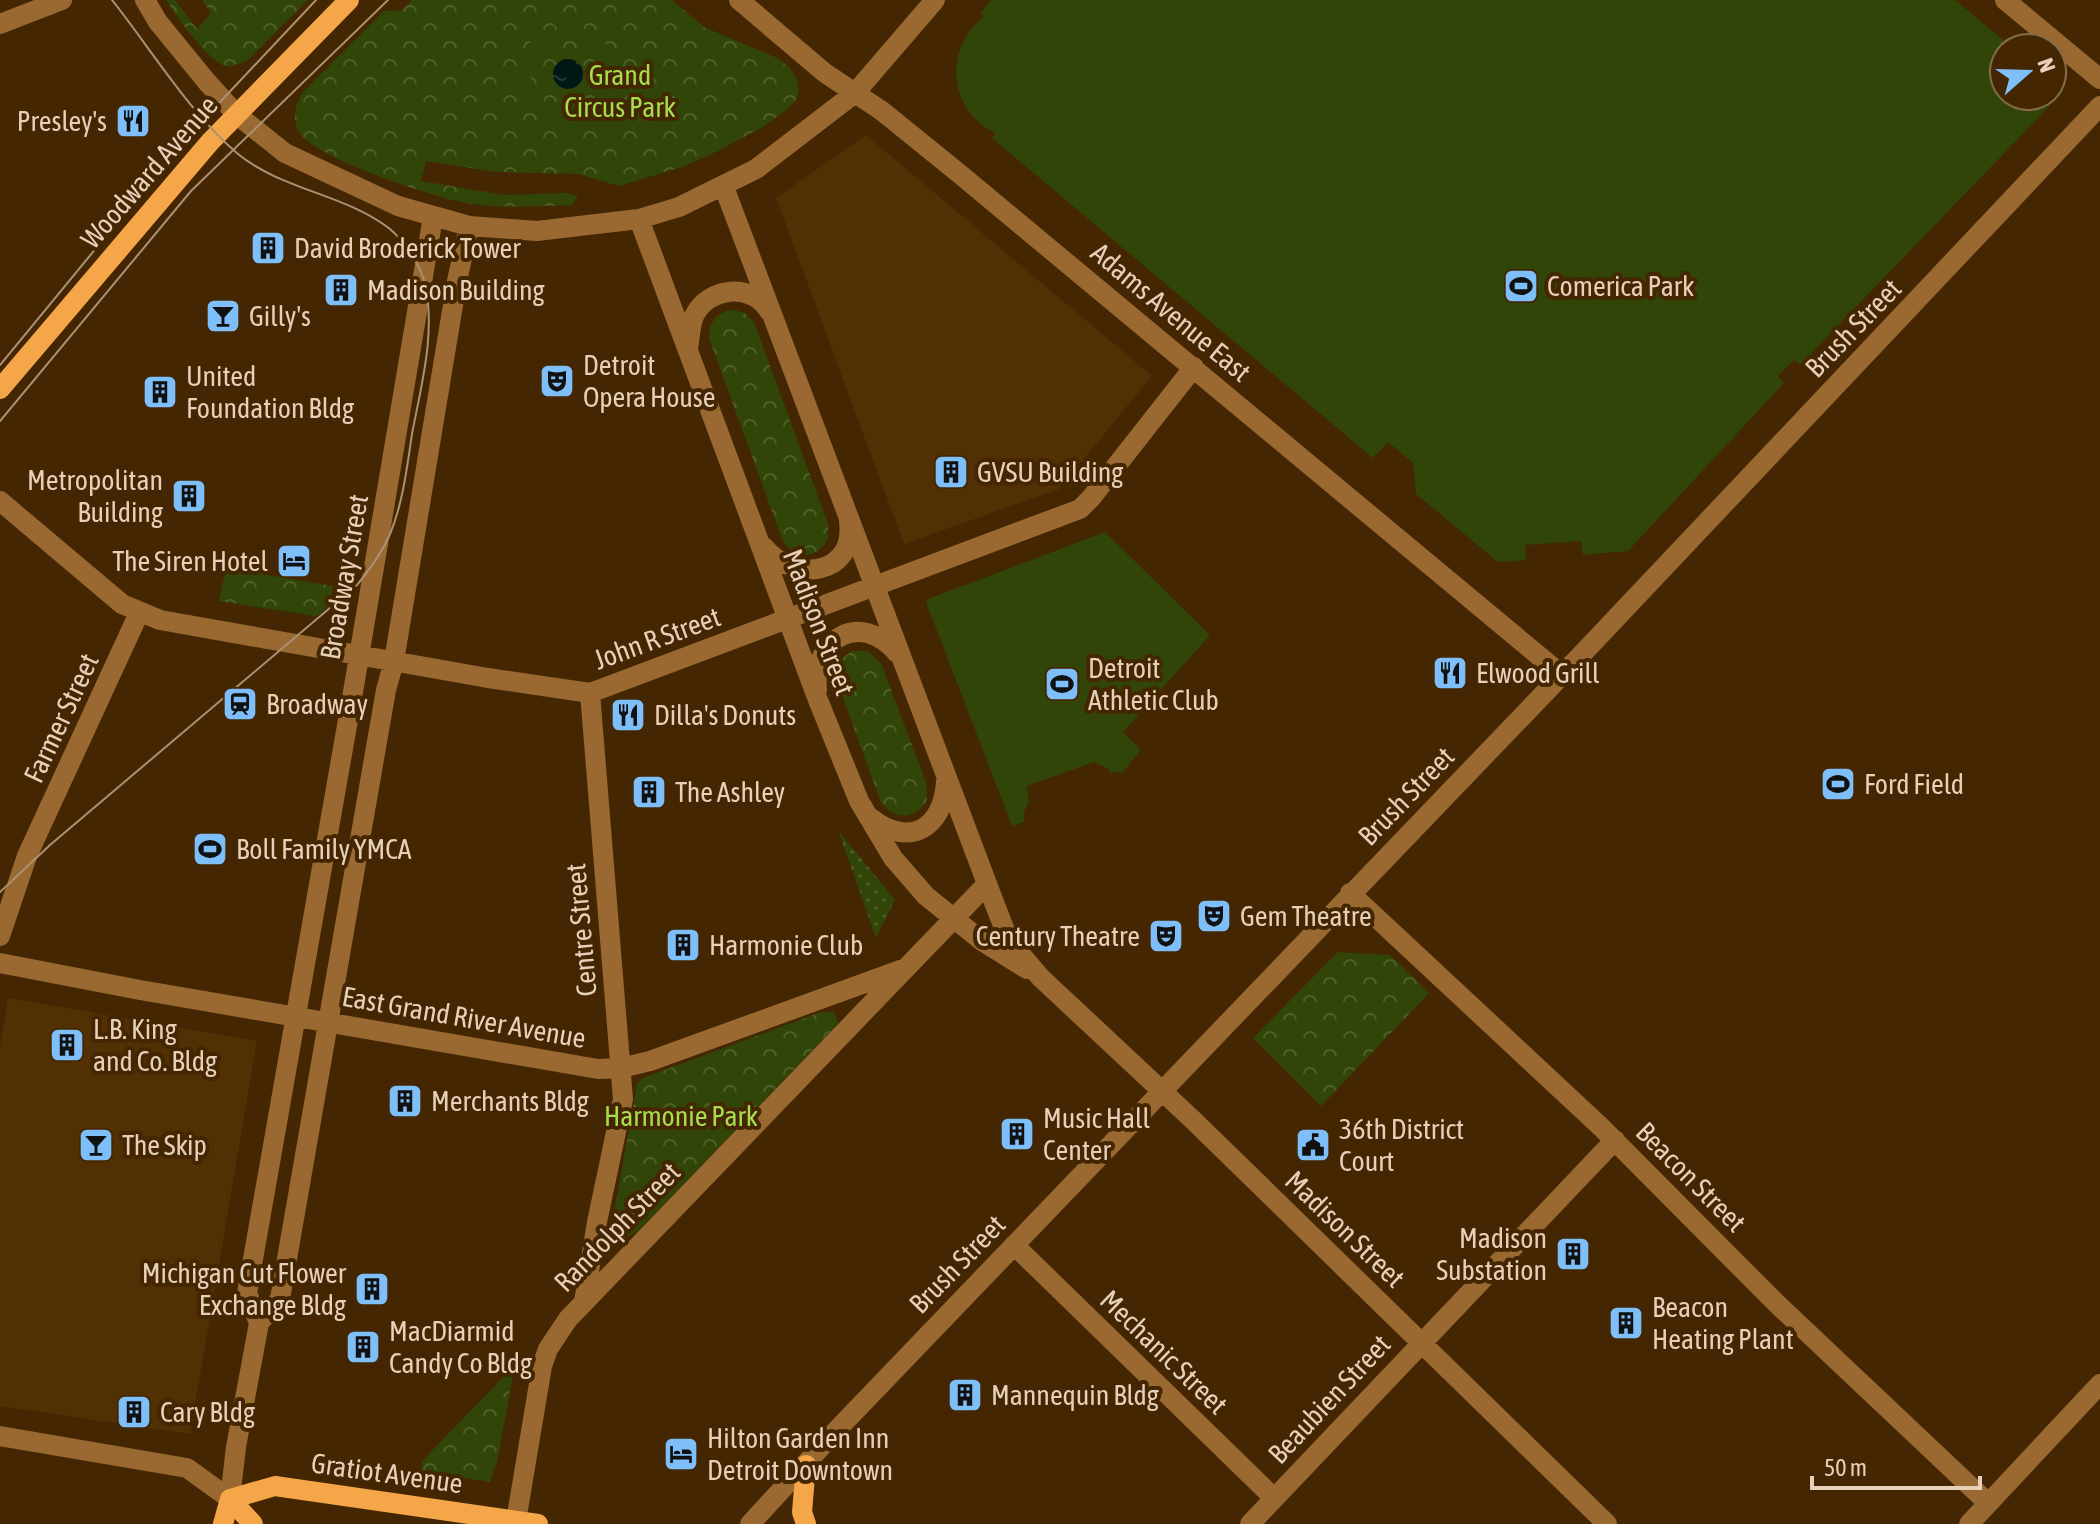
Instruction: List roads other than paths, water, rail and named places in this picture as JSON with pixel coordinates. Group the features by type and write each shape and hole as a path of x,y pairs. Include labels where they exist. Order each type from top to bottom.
{"main road":[{"name":"Woodward Avenue","path":"0,389 236,114 349,0"},
{"path":"806,1465 802,1512 806,1524"},
{"name":"Gratiot Avenue","path":"230,1499 275,1486 538,1524"},
{"path":"223,1524 230,1499"},
{"path":"230,1499 253,1524"}],"street":[{"path":"0,24 62,0"},
{"path":"145,0 158,22 236,114 285,153 398,206 433,217 469,226 537,231 639,219 679,207 756,169 855,93 935,0"},
{"name":"Adams Avenue East","path":"739,0 825,73 882,111 1562,675"},
{"path":"2005,0 2100,79"},
{"name":"Brush Street","path":"750,1524 1350,893 1562,675 2100,106"},
{"name":"Madison Street","path":"724,187 987,884 1004,928 1017,950 1041,978 1162,1091 1607,1524"},
{"name":"Broadway Street","path":"259,1323 247,1293 433,217"},
{"name":"Madison Street","path":"639,219 818,700 859,801 875,831 926,896 982,941 1041,978"},
{"name":"Broadway Street","path":"230,1499 236,1447 259,1323 280,1299 469,226"},
{"path":"688,351 694,318 703,304 717,295 731,291 745,292 766,305 775,321"},
{"name":"John R Street","path":"0,501 122,604 160,620 590,693 1080,509 1194,367"},
{"path":"759,541 780,562 799,570 813,570 827,566 842,553 849,538 848,516"},
{"name":"Farmer Street","path":"0,936 27,856 139,613"},
{"path":"818,700 817,684 822,656 831,643 843,634 857,631 879,635 905,666"},
{"name":"Centre Street","path":"584,1302 623,1099 590,693"},
{"path":"859,801 880,825 898,833 911,832 923,828 938,816 944,803 946,776"},
{"name":"Randolph Street","path":"516,1521 542,1366 557,1333 987,884"},
{"name":"Beacon Street","path":"1350,893 1615,1140 1774,1301 1988,1503"},
{"name":"East Grand River Avenue","path":"0,963 598,1069 621,1068 650,1061 906,968"},
{"name":"Beaubien Street","path":"1250,1524 1615,1140"},
{"name":"Mechanic Street","path":"1014,1245 1274,1498"},
{"path":"1969,1524 2100,1384"},
{"path":"0,1436 187,1468 230,1499"}],"water":[{"path":"568,59 579,63 583,74 579,85 568,89 557,85 553,74 557,63"}],"tram line":[{"path":"0,892 50,845 362,579 383,548 398,510 426,359 429,321 425,284 416,262 401,240 372,217 274,176 238,154 188,101 112,0"},
{"path":"0,365 190,134 316,0"},
{"path":"0,421 191,191 388,0"}],"place":[{"name":"Presley's","path":"133,121"},
{"name":"David Broderick Tower","path":"268,248"},
{"name":"Comerica Park","path":"1521,286"},
{"name":"Madison Building","path":"341,290"},
{"name":"Gilly's","path":"223,316"},
{"name":"Detroit Opera House","path":"557,381"},
{"name":"United Foundation Bldg","path":"160,392"},
{"name":"GVSU Building","path":"951,472"},
{"name":"Metropolitan Building","path":"189,496"},
{"name":"The Siren Hotel","path":"294,561"},
{"name":"Elwood Grill","path":"1450,673"},
{"name":"Detroit Athletic Club","path":"1062,684"},
{"name":"Broadway","path":"240,704"},
{"name":"Dilla's Donuts","path":"628,715"},
{"name":"Ford Field","path":"1838,784"},
{"name":"The Ashley","path":"649,792"},
{"name":"Boll Family YMCA","path":"210,849"},
{"name":"Gem Theatre","path":"1214,916"},
{"name":"Century Theatre","path":"1166,936"},
{"name":"Harmonie Club","path":"683,945"},
{"name":"L.B. King and Co. Bldg","path":"67,1045"},
{"name":"Merchants Bldg","path":"405,1101"},
{"name":"Music Hall Center","path":"1017,1134"},
{"name":"The Skip","path":"96,1145"},
{"name":"36th District Court","path":"1313,1145"},
{"name":"Madison Substation","path":"1573,1254"},
{"name":"Michigan Cut Flower Exchange Bldg","path":"372,1289"},
{"name":"Beacon Heating Plant","path":"1626,1323"},
{"name":"MacDiarmid Candy Co Bldg","path":"363,1347"},
{"name":"Mannequin Bldg","path":"965,1395"},
{"name":"Cary Bldg","path":"134,1412"},
{"name":"Hilton Garden Inn Detroit Downtown","path":"681,1454"}],"park label":[{"name":"Grand Circus Park","path":"620,91"},
{"name":"Harmonie Park","path":"681,1116"}]}
